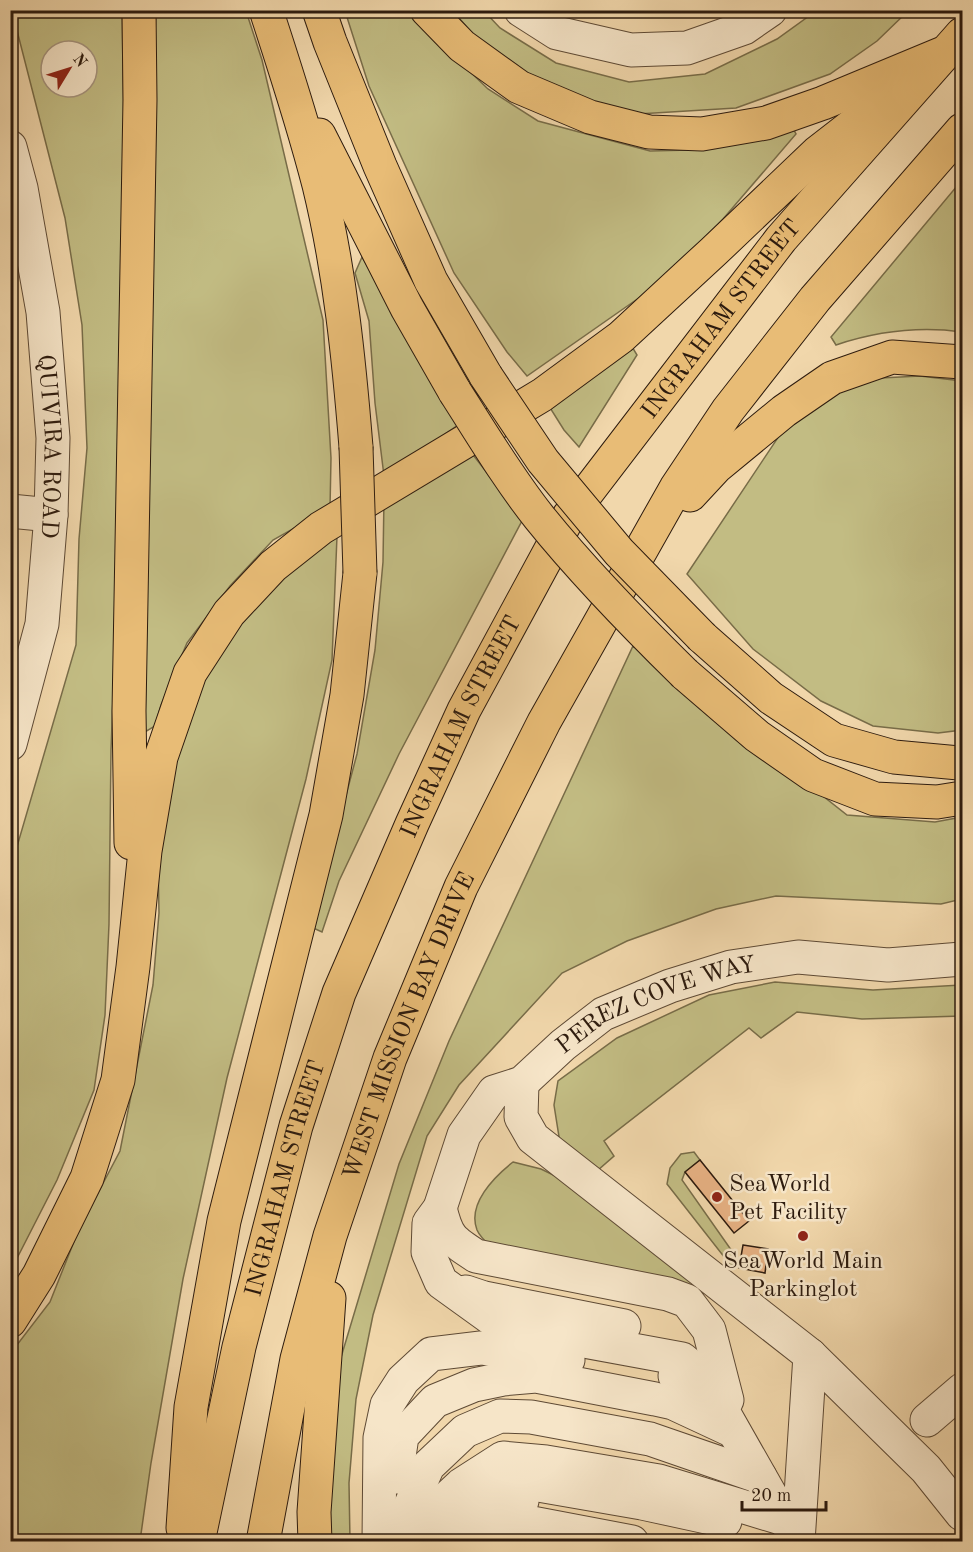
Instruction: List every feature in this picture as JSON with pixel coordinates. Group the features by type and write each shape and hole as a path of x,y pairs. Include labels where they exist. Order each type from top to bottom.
{"main road":[{"path":"133,967 129,711 140,100 139,10"},
{"path":"183,1542 191,1407 224,1221 326,815 347,695 360,573 356,447 349,362 335,270 320,187 290,81 266,10"},
{"path":"319,10 380,166 431,281 486,376 551,470 619,552 702,636 771,698 834,740 894,757 963,762"},
{"path":"428,10 462,46 519,87 591,117 649,132 702,134 766,123 823,104 955,43"},
{"path":"10,1321 39,1275 87,1178 118,1080 145,851 161,757 190,673 229,613 273,566 321,528 542,394 621,337 818,152 955,43"},
{"name":"INGRAHAM STREET","path":"198,1542 238,1347 296,1126 335,1004 412,824 464,710 569,516 781,239 955,43"},
{"path":"290,81 333,160 407,308 455,392 501,464 538,515 641,631 685,674 757,736 813,774 874,799 937,802 963,798"},
{"path":"646,543 676,488 728,410 815,299 963,130"},
{"path":"646,543 716,467 784,411 832,378 892,357 963,362"},
{"name":"WEST MISSION BAY DRIVE","path":"262,1542 297,1359 330,1236 390,1058 461,887 544,722 646,543"},
{"path":"315,1542 314,1512 329,1290 330,1236"}],"street":[{"path":"521,10 557,33 631,50 687,48 744,28 770,10"},
{"name":"QUIVIRA ROAD","path":"10,147 16,188 43,312 53,438 51,515 42,624 10,744"},
{"path":"10,511 51,515"},
{"name":"PEREZ COVE WAY","path":"710,1366 684,1340 484,1298 441,1282 428,1252 429,1223 440,1208 465,1135 494,1092 522,1083 563,1045 603,1014 670,986 731,967 798,957 888,965 963,959"},
{"path":"522,1083 521,1118 533,1138 810,1355 926,1469 963,1514"},
{"path":"440,1208 445,1228 471,1268 506,1285 686,1319 768,1491"},
{"path":"379,1542 380,1438 387,1405 403,1380 431,1354 481,1348 679,1376 700,1388 768,1491"},
{"path":"768,1491 810,1355"},
{"path":"394,1542 392,1504 402,1436 435,1401 474,1385 503,1378 536,1376 672,1403 768,1491"},
{"path":"927,1420 963,1390"},
{"path":"406,1542 404,1520 428,1466 465,1431 500,1416 531,1417 650,1439 768,1491"},
{"path":"426,1542 434,1518 446,1499 482,1482 503,1479 642,1503 768,1491"},
{"path":"436,1542 462,1510 503,1498 648,1522 742,1542"},
{"path":"457,1542 497,1521 532,1523 632,1542"}],"shaded area":[{"path":"12,11 122,11 125,184 118,568 105,1015 94,1090 57,1180 11,1270 11,867 76,645 79,539 87,448 82,325 65,218"},
{"path":"156,11 246,11 262,60 323,320 331,458 330,508 273,540 230,586 187,643 161,705 155,726 145,732 152,99"},
{"path":"345,11 415,11 439,42 488,89 538,121 650,151 690,150 790,123 796,134 723,219 666,279 527,376 507,352 454,273 369,86"},
{"path":"453,11 484,11 500,28 556,63 629,82 705,74 777,39 816,11 908,11 877,41 830,74 736,108 638,114 552,90 484,47"},
{"path":"962,180 962,332 898,331 867,336 836,345 831,337"},
{"path":"362,257 402,322 458,425 384,476 375,403 369,321 355,273"},
{"path":"631,345 637,355 579,447 564,430 547,403"},
{"path":"920,376 962,381 962,730 938,733 873,726 821,701 753,649 687,574 787,424 861,379"},
{"path":"470,451 524,517 399,754 339,881 322,932 311,927 357,754 375,650 383,562 384,498"},
{"path":"337,536 332,660 306,779 227,1078 183,1279 140,1541 11,1541 10,1354 50,1302 79,1229 120,1151 153,985 159,913 158,860 176,750 196,690 231,629 295,567"},
{"path":"633,646 847,815 935,822 962,817 962,899 941,904 776,896 716,909 627,941 562,973 459,1085 427,1136 373,1315 356,1399 349,1483 350,1541 329,1542 327,1503 339,1364 399,1164 449,1041"},
{"path":"775,982 873,990 961,985 962,1016 862,1019 797,1012 761,1038 749,1028 604,1141 614,1156 598,1170 560,1143 554,1105 558,1081 617,1038 709,995"},
{"path":"694,1152 700,1160 685,1172 682,1180 734,1254 732,1267 667,1184 670,1168 681,1154"},
{"path":"513,1162 541,1169 582,1189 705,1293 697,1295 493,1249 477,1230 476,1211 484,1192"}],"building":[{"name":"SeaWorld Pet Facility","path":"700,1160 749,1221 734,1233 685,1172"},
{"path":"743,1245 768,1249 765,1273 739,1268"}],"place":[{"name":"SeaWorld Pet Facility","path":"717,1197"},
{"name":"SeaWorld Main Parkinglot","path":"803,1236"}]}
